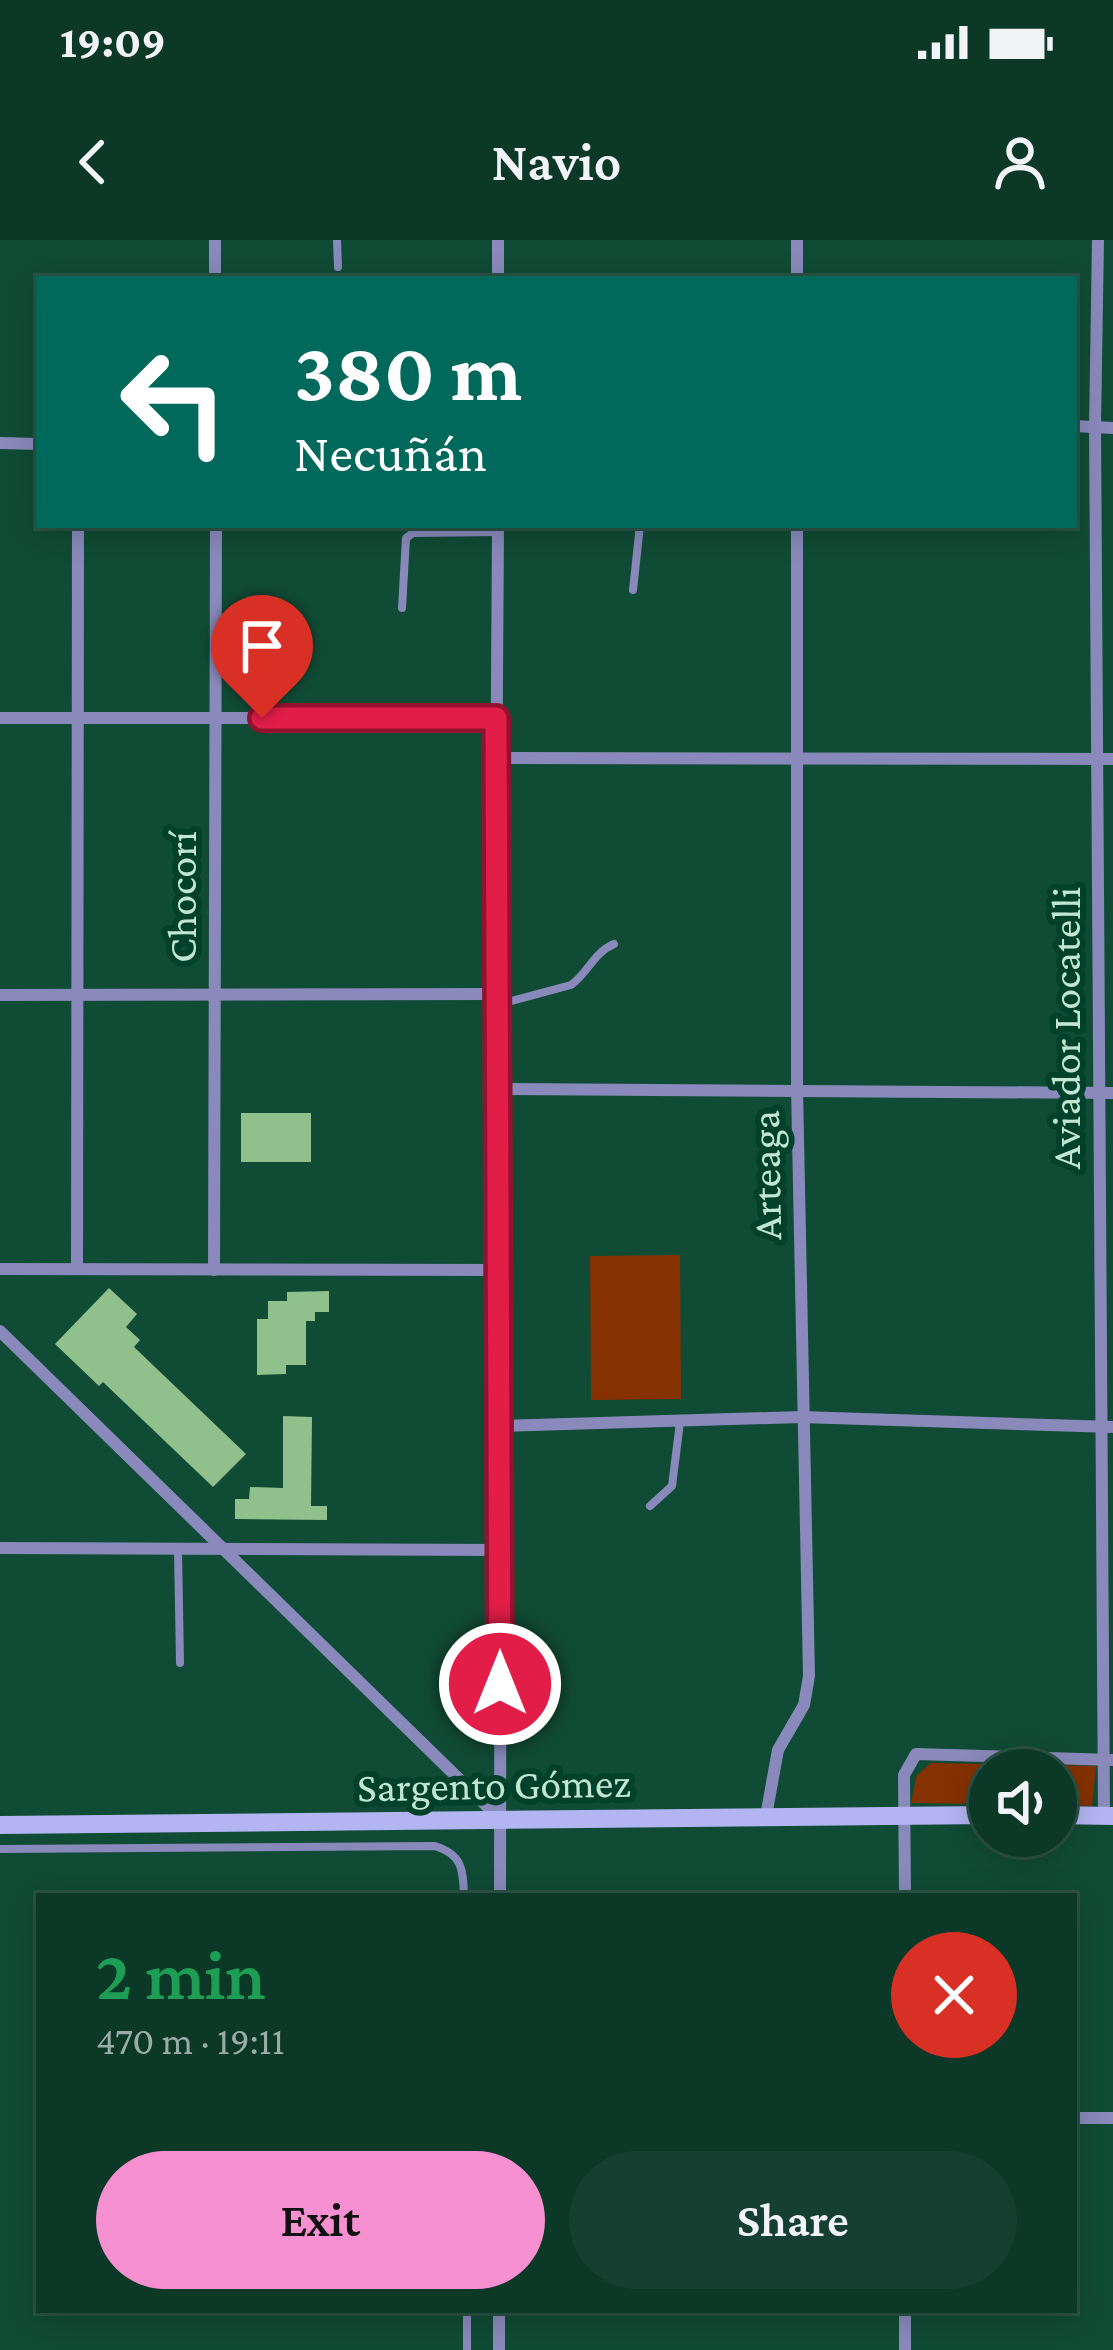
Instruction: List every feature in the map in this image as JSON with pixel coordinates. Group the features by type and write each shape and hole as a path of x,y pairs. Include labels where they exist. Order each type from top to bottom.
{"main road":[{"name":"Sargento Gómez","path":"0,1825 969,1815"},
{"path":"1077,1815 1108,1816"}],"street":[{"path":"214,240 215,276"},
{"path":"498,240 498,276"},
{"path":"797,240 797,276"},
{"name":"Aviador Locatelli","path":"1098,240 1097,757 1106,1093 1108,1816"},
{"path":"1077,426 1113,428"},
{"path":"0,443 36,444"},
{"path":"77,1269 78,528"},
{"name":"Chocorí","path":"214,1270 216,528"},
{"path":"498,528 500,1893"},
{"name":"Arteaga","path":"766,1816 778,1750 804,1705 808,1676 797,1088 796,528"},
{"path":"0,718 496,718"},
{"path":"497,758 1113,759"},
{"path":"0,995 496,1000"},
{"path":"497,1089 1106,1093"},
{"path":"0,1269 501,1270"},
{"path":"0,1331 500,1819"},
{"path":"500,1426 801,1417 1106,1426"},
{"path":"0,1548 501,1550"},
{"path":"905,1893 904,1775 908,1762 923,1752 1108,1760"},
{"path":"1077,2118 1113,2118"},
{"path":"500,2313 500,2350"},
{"path":"905,2313 905,2350"}],"lane":[{"path":"337,240 338,267"},
{"path":"402,608 406,538 413,532 498,528"},
{"path":"633,590 640,528"},
{"path":"496,1000 571,986 601,950 614,944"},
{"path":"650,1506 672,1486 680,1420"},
{"path":"178,1549 180,1664"},
{"path":"0,1849 435,1846 458,1857 464,1868 464,1893"},
{"path":"466,2313 467,2350"}],"shaded area":[{"path":"680,1255 681,1399 591,1400 590,1256"},
{"path":"931,1763 969,1764 969,1804 911,1803 917,1775"},
{"path":"1077,1766 1096,1766 1092,1806 1077,1806"}],"building":[{"path":"241,1113 311,1113 311,1162 241,1162"},
{"path":"109,1288 137,1314 126,1327 140,1340 134,1347 246,1454 213,1487 103,1382 99,1386 55,1344"},
{"path":"329,1291 329,1312 315,1312 315,1321 306,1321 306,1365 286,1365 286,1374 257,1375 257,1319 268,1319 268,1301 287,1301 287,1292"},
{"path":"283,1416 312,1417 311,1506 327,1506 327,1520 235,1519 235,1499 249,1499 250,1487 283,1488"}],"route":[{"path":"262,718 496,718 500,1684"}]}
